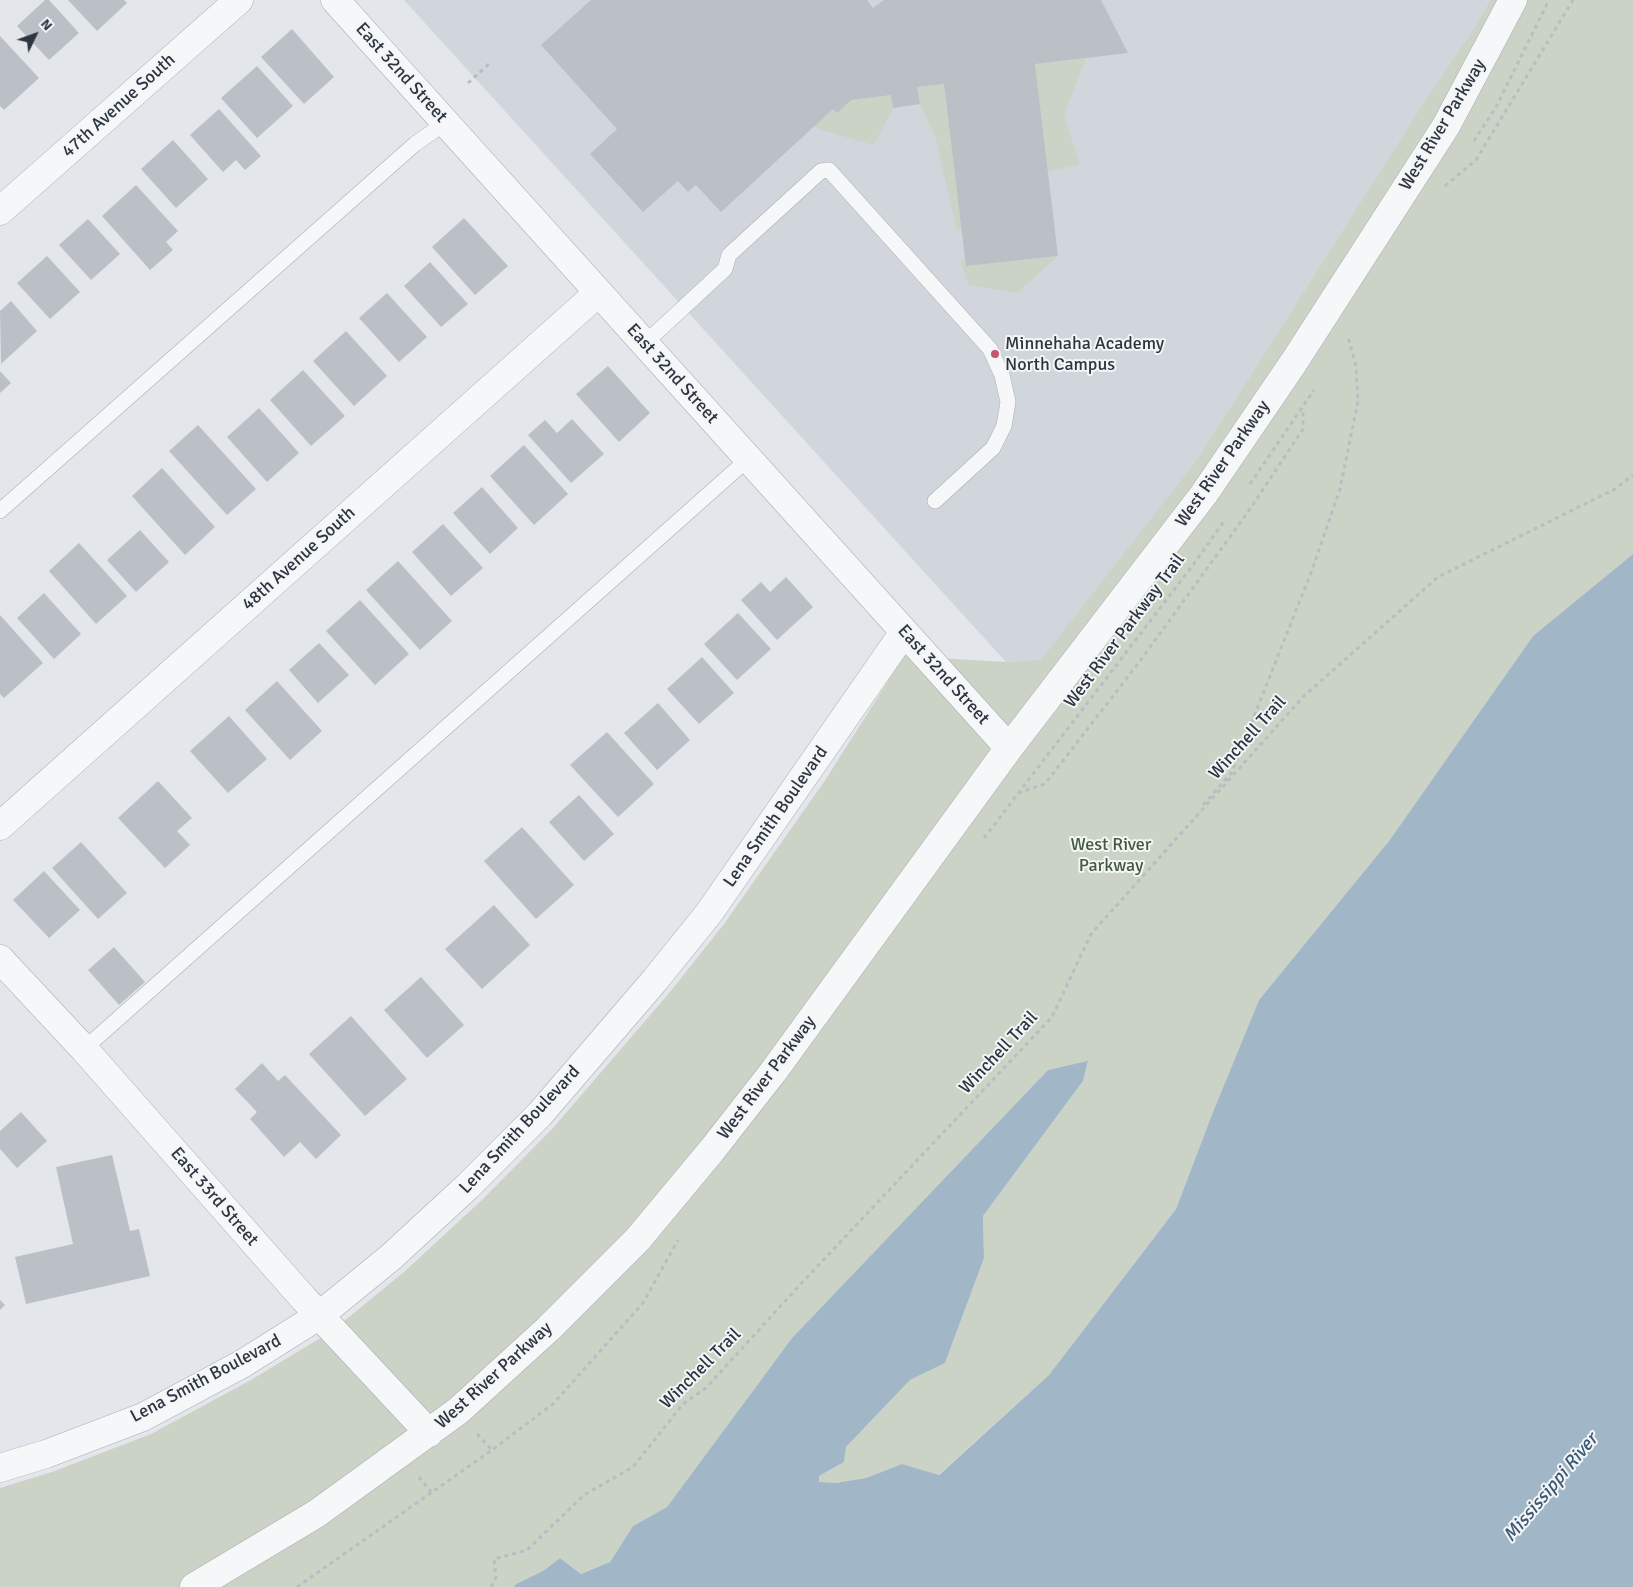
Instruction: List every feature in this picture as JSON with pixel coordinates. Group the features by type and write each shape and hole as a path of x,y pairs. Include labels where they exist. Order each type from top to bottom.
{"street":[{"name":"47th Avenue South","path":"0,211 239,0"},
{"name":"East 32nd Street","path":"335,0 1009,748"},
{"name":"West River Parkway","path":"194,1587 316,1514 458,1412 548,1329 638,1239 712,1150 773,1072 1009,748 1204,494 1446,126 1513,0"},
{"name":"48th Avenue South","path":"0,826 598,293"},
{"name":"Lena Smith Boulevard","path":"0,1468 46,1454 143,1416 242,1364 320,1315 391,1257 475,1180 540,1114 655,980 709,913 904,632"},
{"name":"East 33rd Street","path":"0,959 84,1049 320,1315 429,1433"}],"lane":[{"path":"0,511 415,144 446,123"},
{"path":"644,344 725,269 729,254 822,171 829,170 990,350 1002,374 1008,402 1004,426 994,448 935,501"},
{"path":"84,1049 748,459"}],"path":[{"path":"1471,146 1496,107 1549,0"},
{"path":"1456,170 1445,186 1476,160 1573,0"},
{"path":"468,83 490,63"},
{"path":"1091,934 1232,772 1312,570 1340,489 1358,407 1356,366 1348,337"},
{"name":"West River Parkway Trail","path":"1227,517 1193,565 1017,794 1045,784 1140,661 1248,512 1303,429 1302,408 1249,485"},
{"name":"Winchell Trail","path":"492,1587 496,1577 494,1558 527,1550 584,1495 633,1467 683,1404 706,1388 797,1288 1052,1017 1091,934 1303,697 1438,577 1615,489 1633,475"},
{"path":"297,1587 492,1450 553,1404 642,1302 682,1233"},
{"path":"472,1428 492,1450"},
{"path":"419,1477 431,1492"}],"shaded area":[{"name":"Minnehaha Academy North Campus","path":"404,0 1490,0 1477,24 1424,102 1198,458 1041,661 1006,662"}],"green space":[{"name":"West River Parkway","path":"1490,0 1633,0 1633,554 1533,636 1389,841 1259,1000 1176,1209 1049,1375 938,1475 902,1464 866,1478 835,1483 819,1483 819,1476 844,1462 846,1447 910,1380 945,1363 984,1258 983,1216 1083,1081 1088,1062 1048,1070 792,1338 667,1507 633,1526 610,1562 581,1574 560,1558 543,1571 516,1584 514,1587 0,1587 0,1488 52,1472 151,1434 251,1380 332,1331 404,1272 482,1200 554,1127 670,992 724,924 824,782 904,656 1006,662 1041,660 1198,458 1424,102 1477,24"},
{"path":"1086,58 1064,115 1080,165 1048,171 1035,64"},
{"path":"944,84 962,229 957,230 935,136 920,104 917,87"},
{"path":"891,95 893,108 874,145 818,129 815,125 833,109 837,113 851,100"},
{"path":"1058,256 1017,293 968,285 961,260 965,259 966,266"}],"water":[{"name":"Mississippi River","path":"1633,554 1633,1587 514,1587 516,1584 543,1571 560,1558 581,1574 610,1562 633,1526 667,1507 792,1338 1048,1070 1088,1061 1083,1081 983,1216 984,1258 945,1363 910,1380 846,1447 844,1462 819,1476 819,1482 835,1483 866,1478 902,1464 939,1475 1049,1375 1176,1209 1259,1000 1389,841 1533,636"}],"building":[{"path":"45,0 49,0 79,33 49,60 17,26"},
{"path":"68,0 124,0 127,3 97,31"},
{"path":"591,0 867,0 873,8 884,0 1101,0 1128,53 1035,64 1058,256 966,266 944,84 917,87 920,104 893,108 891,95 851,100 837,113 833,109 721,212 696,185 688,192 678,181 643,212 590,154 617,129 541,45"},
{"path":"292,29 334,77 304,104 261,57"},
{"path":"0,36 39,78 4,110 0,106"},
{"path":"257,66 293,106 257,138 221,98"},
{"path":"219,109 261,156 245,170 236,160 223,172 190,135"},
{"path":"173,140 208,179 176,208 141,169"},
{"path":"136,185 178,231 166,242 173,250 150,270 102,216"},
{"path":"464,218 508,266 475,295 432,247"},
{"path":"88,219 120,254 91,280 59,245"},
{"path":"47,256 80,292 50,319 17,283"},
{"path":"430,262 468,304 441,327 404,286"},
{"path":"387,293 427,337 399,362 359,318"},
{"path":"11,301 37,331 1,364 0,311"},
{"path":"346,331 387,376 354,406 313,361"},
{"path":"608,366 650,413 619,442 576,394"},
{"path":"303,370 345,416 311,446 270,400"},
{"path":"0,371 11,383 0,393"},
{"path":"259,408 299,453 267,482 227,437"},
{"path":"572,419 604,454 571,483 528,435 545,420 557,433"},
{"path":"198,425 256,489 227,515 169,451"},
{"path":"524,445 568,494 534,525 490,476"},
{"path":"162,468 215,527 185,555 132,496"},
{"path":"482,487 518,528 490,554 453,513"},
{"path":"443,524 483,568 451,596 412,552"},
{"path":"140,530 169,562 136,592 107,560"},
{"path":"79,543 127,596 96,624 49,571"},
{"path":"398,561 452,621 420,650 366,590"},
{"path":"786,577 813,607 777,640 741,600 761,582 770,592"},
{"path":"44,593 81,634 54,659 17,618"},
{"path":"360,600 409,654 375,685 326,631"},
{"path":"738,613 771,649 737,680 704,644"},
{"path":"0,615 43,663 4,698 0,694"},
{"path":"319,643 349,675 318,703 289,670"},
{"path":"702,657 734,693 699,724 667,689"},
{"path":"277,681 322,731 290,760 245,710"},
{"path":"658,703 690,740 657,770 624,733"},
{"path":"229,716 267,759 228,793 190,751"},
{"path":"607,732 654,784 618,817 570,765"},
{"path":"158,781 192,818 177,831 190,845 165,868 118,818"},
{"path":"579,795 614,834 584,861 549,822"},
{"path":"522,827 574,885 536,919 484,861"},
{"path":"81,842 127,893 98,919 52,868"},
{"path":"44,871 80,910 49,938 13,900"},
{"path":"494,905 530,945 482,989 445,949"},
{"path":"114,947 145,982 119,1005 88,970"},
{"path":"421,977 464,1025 427,1058 384,1010"},
{"path":"351,1016 407,1079 365,1116 309,1054"},
{"path":"262,1063 278,1081 285,1075 341,1135 316,1159 300,1142 284,1157 250,1119 257,1112 235,1089"},
{"path":"21,1112 47,1141 17,1168 0,1149 0,1131"},
{"path":"112,1155 130,1231 139,1229 150,1276 26,1304 15,1257 73,1244 56,1167"},
{"path":"0,1300 5,1305 0,1310"}],"place":[{"name":"Minnehaha Academy North Campus","path":"995,354"}]}
